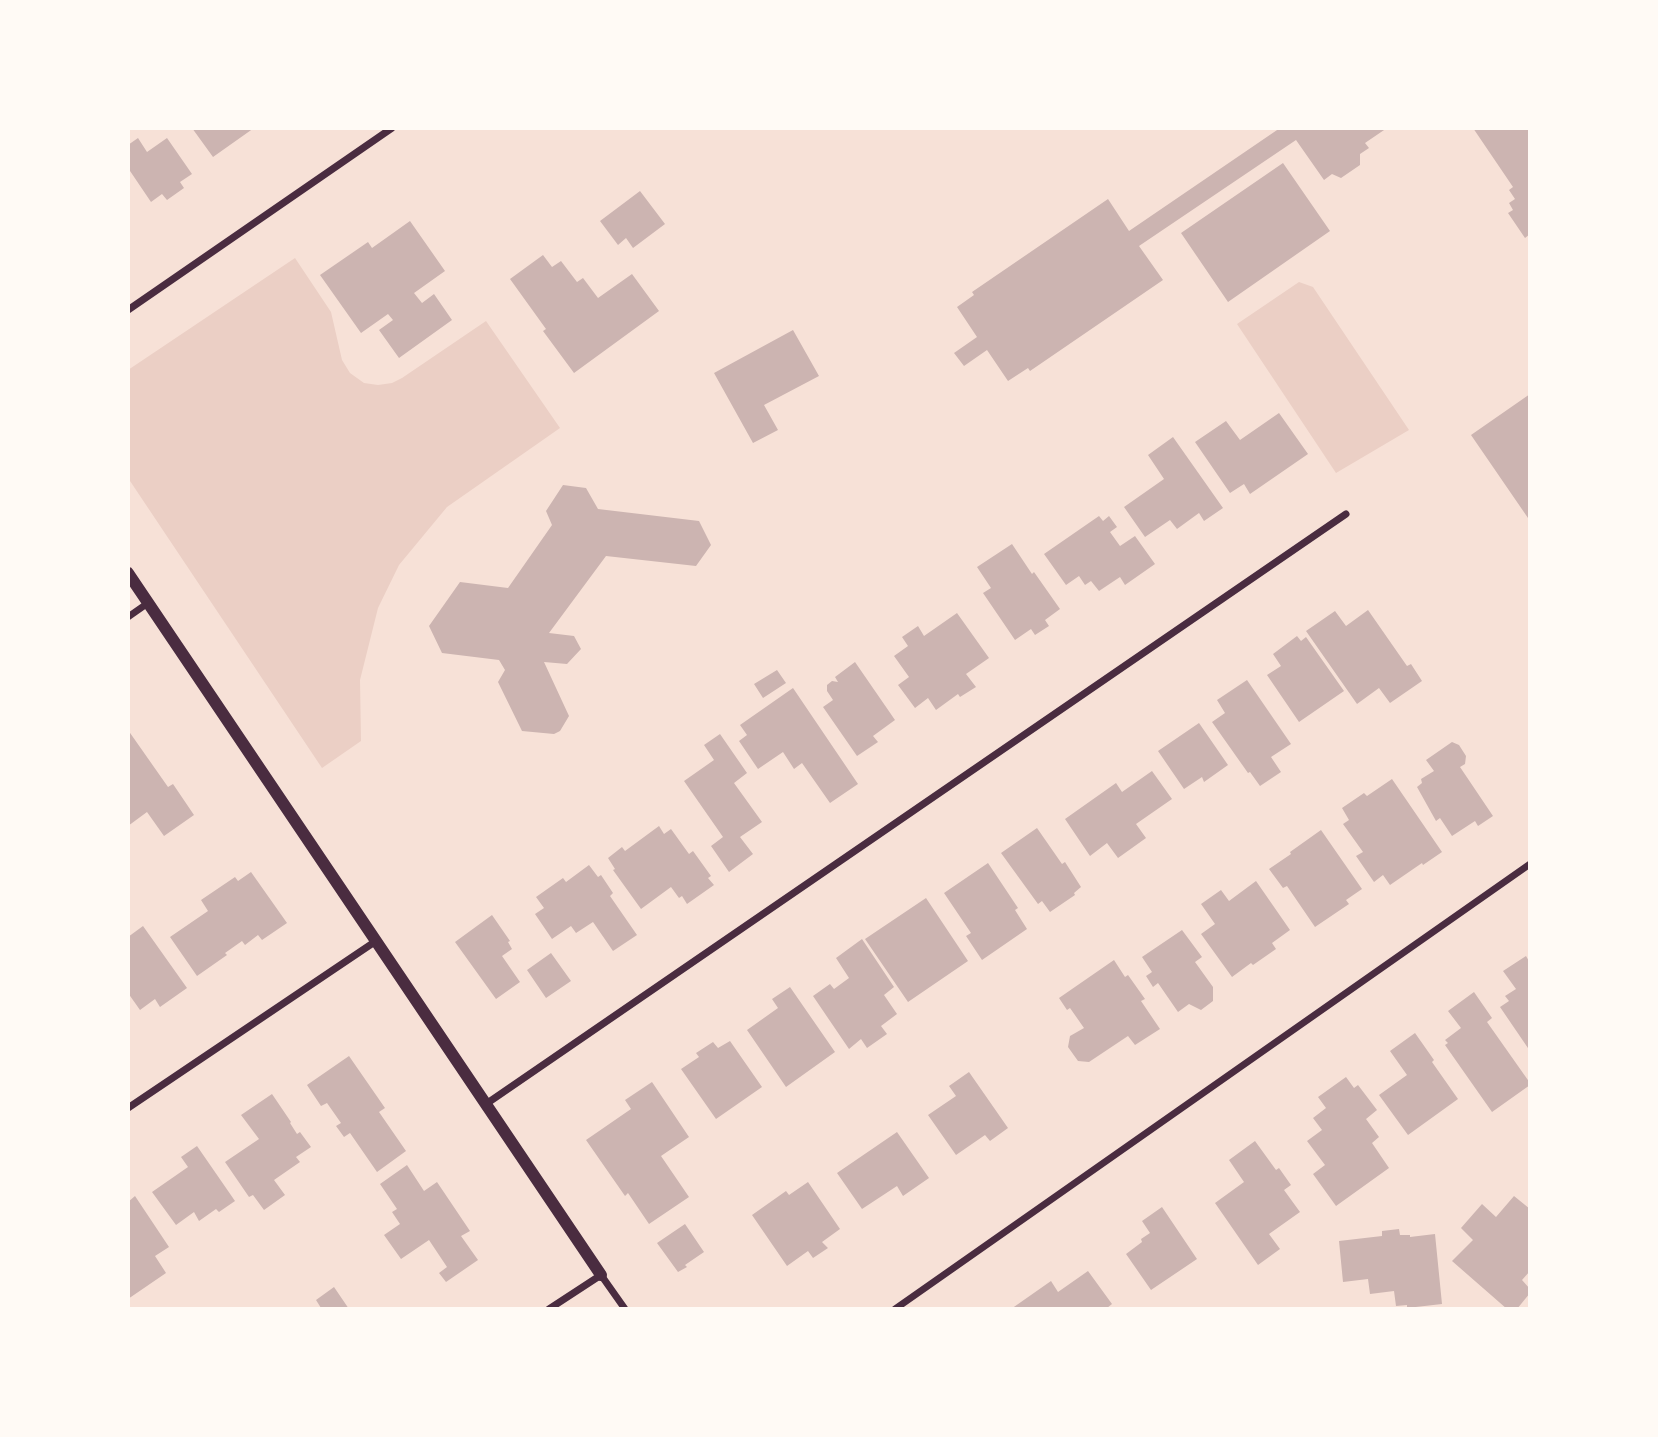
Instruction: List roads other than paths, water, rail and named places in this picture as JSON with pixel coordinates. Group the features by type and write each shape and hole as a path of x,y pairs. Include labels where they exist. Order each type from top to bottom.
{"street":[{"path":"128,310 392,128"},
{"path":"486,1104 1346,514"},
{"path":"128,573 625,1309"},
{"path":"128,617 148,603"},
{"path":"894,1309 1530,864"},
{"path":"128,1108 376,941"},
{"path":"549,1309 601,1275"}]}
